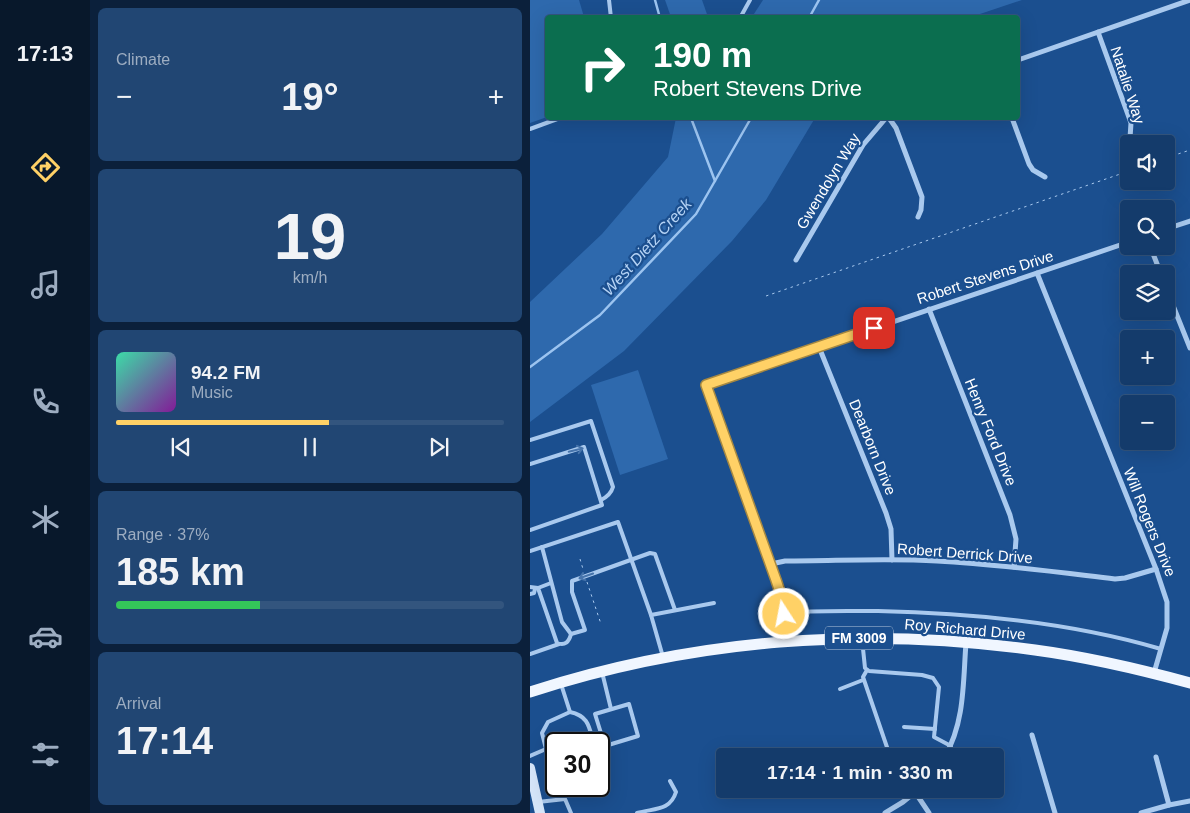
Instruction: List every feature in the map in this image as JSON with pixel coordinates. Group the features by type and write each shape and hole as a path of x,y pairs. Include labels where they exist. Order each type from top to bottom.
{"main road":[{"name":"Roy Richard Drive","path":"530,692 601,671 714,649 782,641 880,637 1035,650 1112,663 1190,683"}],"street":[{"path":"1020,59 1190,0"},
{"name":"Natalie Way","path":"1098,32 1131,123 1130,135"},
{"name":"Gwendolyn Way","path":"796,260 863,145 885,120"},
{"path":"889,120 896,128 922,197 921,210 918,216"},
{"path":"1013,120 1029,164 1033,170 1045,177"},
{"path":"1175,226 1190,221"},
{"name":"Robert Stevens Drive","path":"770,564 706,385 1120,245"},
{"name":"Will Rogers Drive","path":"1036,273 1156,569 1167,602 1166,628 1154,673"},
{"name":"Henry Ford Drive","path":"929,309 1010,515 1016,539 1014,568"},
{"path":"1175,310 1190,348"},
{"name":"Dearborn Drive","path":"819,347 886,513 893,541 892,560"},
{"name":"Robert Derrick Drive","path":"770,564 785,562 892,560 936,561 1115,579 1156,569"},
{"path":"770,564 781,595 784,613 782,641"},
{"path":"951,746 959,717 966,643"},
{"path":"1032,735 1055,813"},
{"path":"1156,757 1169,805"},
{"path":"530,768 540,813"},
{"path":"921,798 929,813"},
{"path":"885,813 907,799"},
{"path":"1141,813 1190,801"}],"lane":[{"path":"609,0 611,15"},
{"path":"742,15 750,0"},
{"path":"530,129 555,120"},
{"path":"530,440 592,421 613,487 612,491 601,500"},
{"path":"530,464 584,447 602,505 530,530"},
{"path":"530,551 618,522 651,615 663,658"},
{"path":"530,654 564,644 570,640 571,634 562,622 542,547"},
{"path":"571,634 585,630 571,587 572,581 653,552 675,610"},
{"path":"534,588 551,583"},
{"path":"530,594 534,592 534,588"},
{"path":"534,588 557,643 560,644"},
{"path":"651,615 714,603"},
{"path":"784,613 833,610 924,612 979,616 1074,629 1160,649"},
{"path":"862,638 865,668 867,670"},
{"path":"867,670 862,677 887,748"},
{"path":"867,670 922,675 933,678 939,687 934,737 951,746"},
{"path":"601,671 611,709"},
{"path":"840,689 863,680"},
{"path":"561,682 570,712"},
{"path":"629,704 638,736 605,746 595,714 611,709 629,704"},
{"path":"545,745 542,733 548,722 570,712 579,714 584,718 591,732"},
{"path":"904,727 935,728"},
{"path":"530,756 545,749"},
{"path":"638,813 669,805 673,802 676,792 670,781"},
{"path":"538,802 565,799 571,813"}],"path":[{"path":"1175,155 1190,150"},
{"path":"766,296 1120,174"},
{"path":"580,559 602,624"}],"shaded area":[{"path":"530,0 579,0 583,15 545,15 545,118 530,123"},
{"path":"665,0 702,0 707,15 670,15"},
{"path":"763,0 1022,0 977,15 753,15"},
{"path":"676,120 814,120 766,200 732,241 624,351 530,422 530,302 602,234 668,157"},
{"path":"638,370 668,459 620,475 591,385"}],"waterway":[{"path":"655,0 659,15"},
{"name":"West Dietz Creek","path":"811,15 819,0"},
{"path":"692,120 715,181"},
{"name":"West Dietz Creek","path":"530,367 600,315 696,214 750,120"}],"route":[{"path":"784,614 776,580 706,385 874,328"}]}
